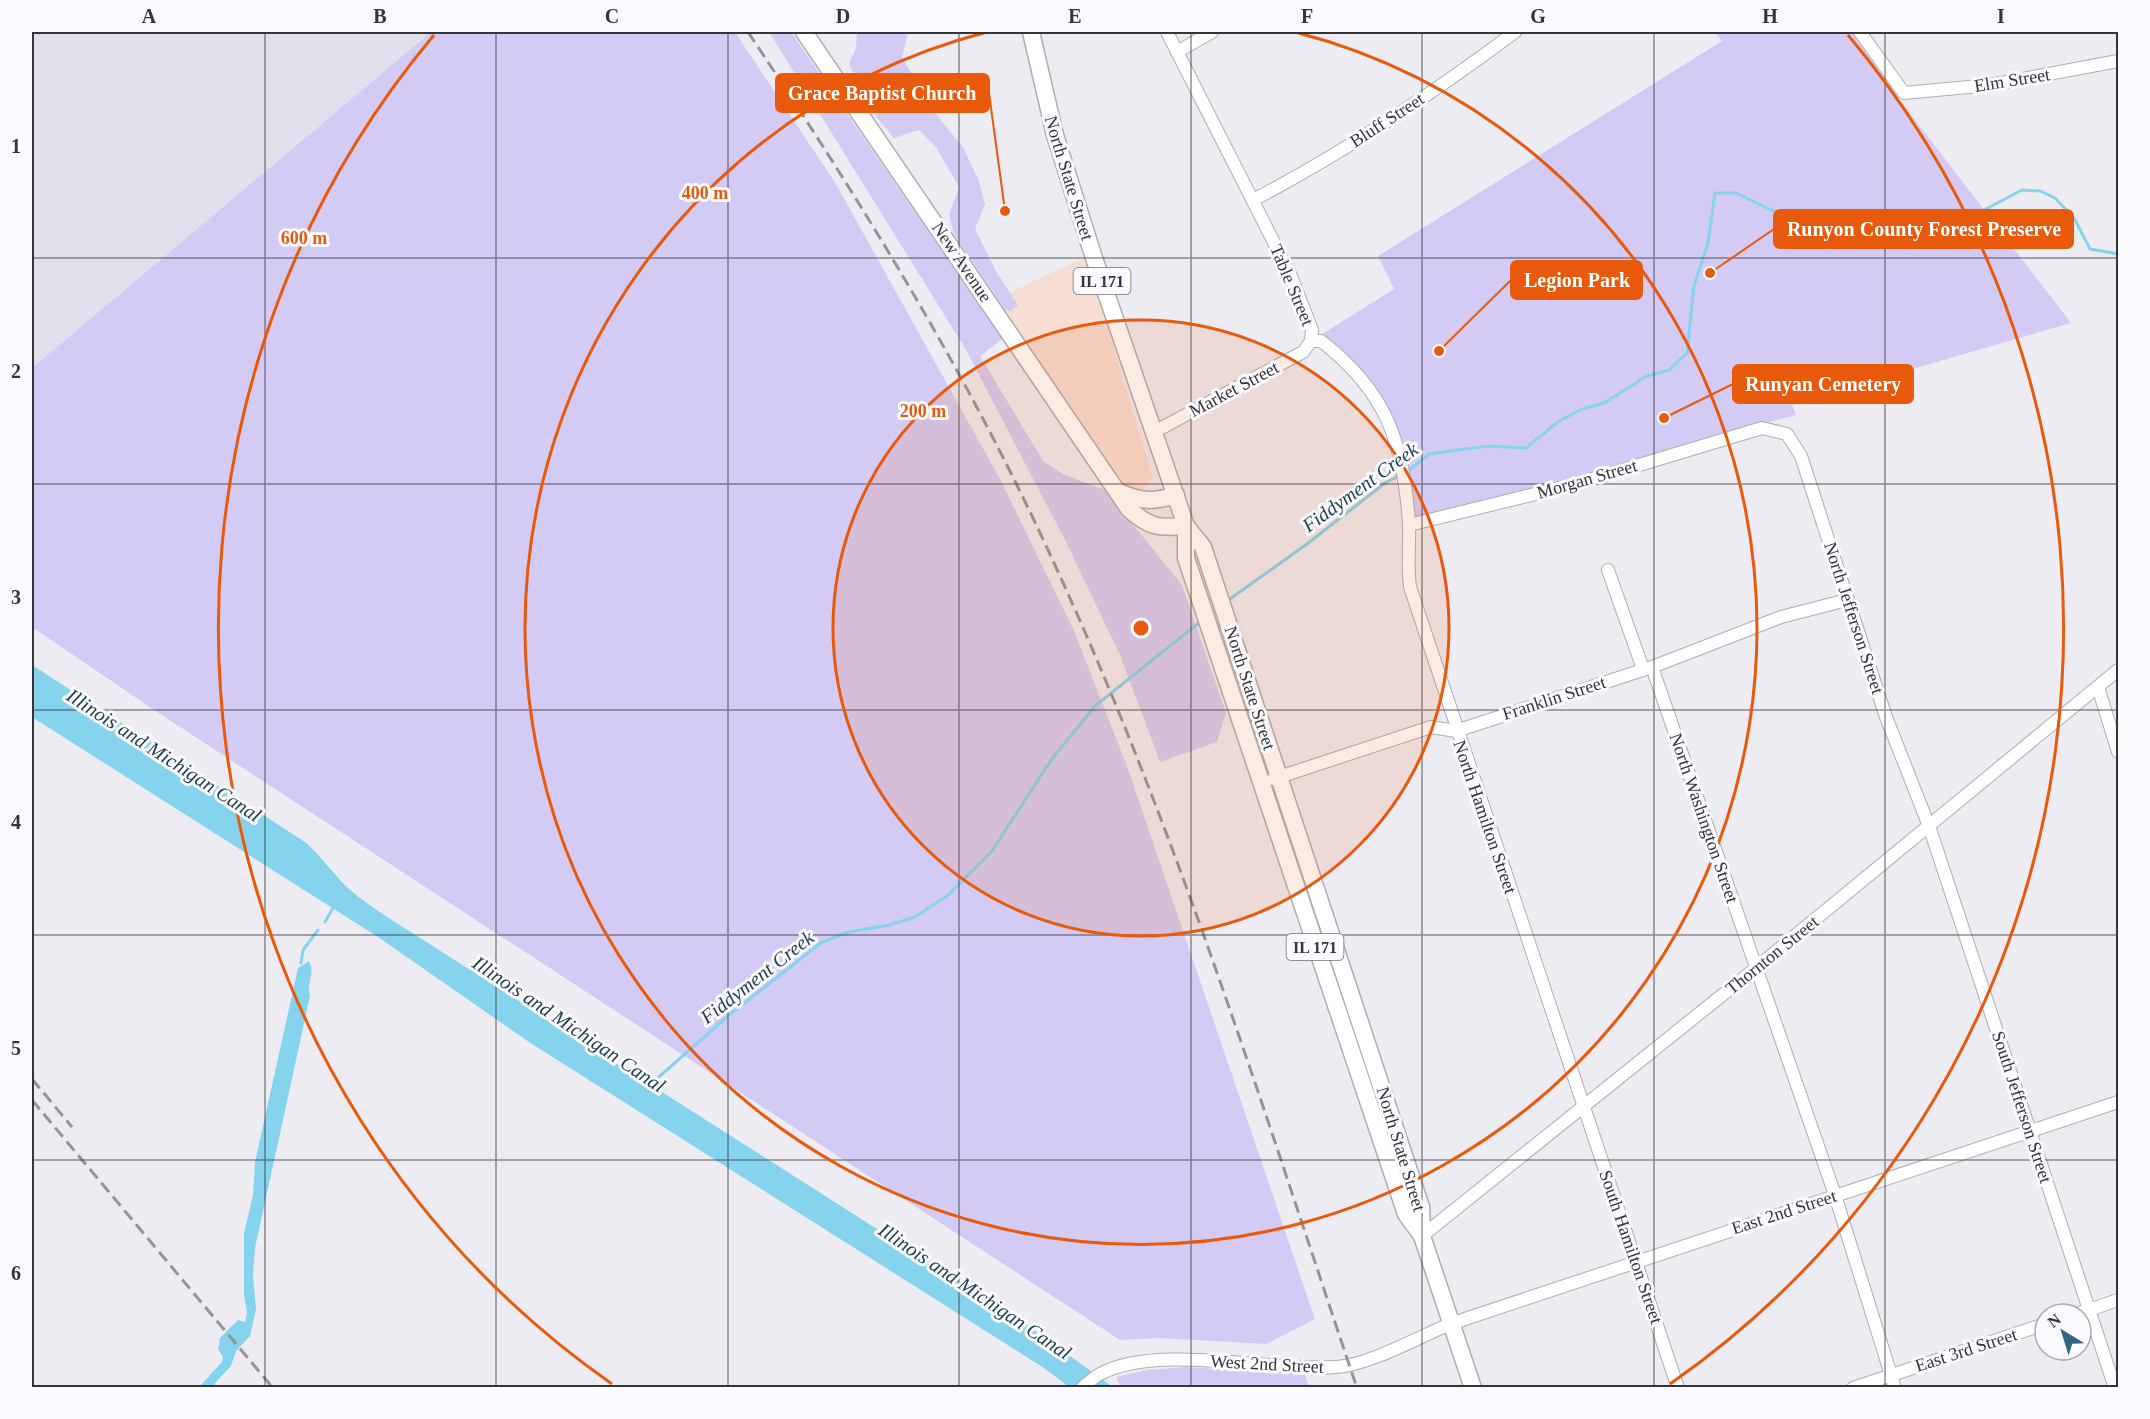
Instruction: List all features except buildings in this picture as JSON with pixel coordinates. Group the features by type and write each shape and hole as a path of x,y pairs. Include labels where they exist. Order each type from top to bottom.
{"main road":[{"name":"New Avenue","path":"804,32 1129,509 1144,522 1162,528 1186,526"},
{"name":"North State Street","path":"1031,32 1053,126 1093,255 1186,526 1186,558 1192,580 1406,1214 1422,1236"},
{"path":"1119,492 1136,500 1155,502 1176,495"},
{"name":"North State Street","path":"1186,526 1203,547 1210,568 1422,1207 1422,1236"},
{"name":"IL 171","path":"1422,1236 1473,1388"}],"street":[{"name":"Table Street","path":"1167,32 1291,276 1312,330 1311,341 1321,341 1331,349 1379,401 1392,425 1399,455 1409,525"},
{"path":"1177,52 1212,32"},
{"name":"Bluff Street","path":"1253,200 1303,174 1425,96 1515,32"},
{"name":"Elm Street","path":"1860,32 1904,93 1990,85 2118,61"},
{"name":"Market Street","path":"1154,432 1303,352 1311,341"},
{"name":"Morgan Street","path":"1409,525 1576,484 1762,428"},
{"name":"North Jefferson Street","path":"1762,428 1787,434 1801,456 1886,717 1929,826"},
{"name":"North Hamilton Street","path":"1409,525 1407,559 1410,587 1582,1106"},
{"name":"North Washington Street","path":"1608,570 1648,668 1756,969 1835,1195 1895,1388"},
{"name":"Franklin Street","path":"1260,784 1431,727 1456,731 1648,668 1781,617 1847,600"},
{"name":"Thornton Street","path":"1422,1236 1756,969 2118,670"},
{"path":"2098,687 2118,752"},
{"name":"South Jefferson Street","path":"1929,826 2030,1131 2080,1302"},
{"name":"East 2nd Street","path":"1450,1324 2118,1102"},
{"name":"South Hamilton Street","path":"1582,1106 1678,1388"},
{"path":"2093,1309 2118,1300"},
{"name":"West 2nd Street","path":"1082,1388 1100,1374 1133,1364 1176,1359 1276,1367 1349,1366 1450,1324"},
{"name":"East 3rd Street","path":"1853,1388 2033,1328"},
{"name":"South Jefferson Street","path":"2093,1336 2115,1388"}],"shaded area":[{"path":"32,32 431,32 32,368"},
{"path":"431,32 735,32 836,184 1000,479 1074,631 1128,769 1315,1319 1266,1344 1157,1338 1120,1340 154,710 32,627 32,368"},
{"path":"769,32 791,32 1002,339 980,356 1043,461 1063,474 1105,490 1182,585 1226,713 1217,742 1160,762 1120,655 1065,540 966,350"},
{"path":"857,32 908,32 902,57 934,112 963,147 979,181 985,204 975,229 996,271 1018,305 1011,311 1004,308 954,234 949,215 959,187 936,147 919,130 894,138 878,119 849,64 856,48"},
{"path":"1716,32 1852,32 1899,99 2071,323 1792,404 1796,415 1696,442 1576,481 1414,519 1401,447 1387,406 1365,376 1319,336 1394,289 1378,256 1722,41"},
{"path":"1086,257 1152,474 1151,480 1142,490 1132,492 1122,485 995,299"},
{"path":"1186,1367 1305,1375 1309,1387 1121,1387 1116,1377 1146,1370"}],"water":[{"name":"Illinois and Michigan Canal","path":"32,665 305,842 346,886 384,915 1023,1322 1113,1387 1069,1387 1044,1368 529,1042 378,937 32,717"},
{"path":"309,961 312,970 310,996 255,1248 253,1275 256,1309 250,1336 236,1351 231,1366 215,1383 215,1387 199,1387 222,1362 223,1357 218,1349 220,1338 238,1320 245,1322 247,1312 244,1295 244,1233 253,1195 255,1162 298,968"}],"waterway":[{"name":"Fiddyment Creek","path":"1407,472 1429,454 1488,446 1526,448 1559,421 1582,409 1604,403 1647,376 1669,370 1687,353 1694,286 1708,243 1715,193 1736,193 1813,226 1900,237 1937,230 1961,222 2022,190 2040,191 2055,198 2074,218 2090,249 2118,254"},
{"name":"Fiddyment Creek","path":"1227,601 1307,544 1385,483 1401,475"},
{"name":"Fiddyment Creek","path":"652,1083 728,1016 822,942 849,932 889,925 915,917 947,896 992,851 1051,760 1095,706 1200,622"},
{"path":"325,922 333,908"},
{"path":"301,963 303,950 318,930"}],"railway":[{"path":"748,32 870,221 945,350 1016,482 1094,652 1136,755 1214,964 1357,1388"},
{"path":"32,1079 72,1127"},
{"path":"32,1100 273,1388"}],"place":[{"name":"Grace Baptist Church","path":"1005,211"},
{"name":"Runyon County Forest Preserve","path":"1710,273"},
{"name":"Legion Park","path":"1439,351"},
{"name":"Runyan Cemetery","path":"1664,418"}]}
